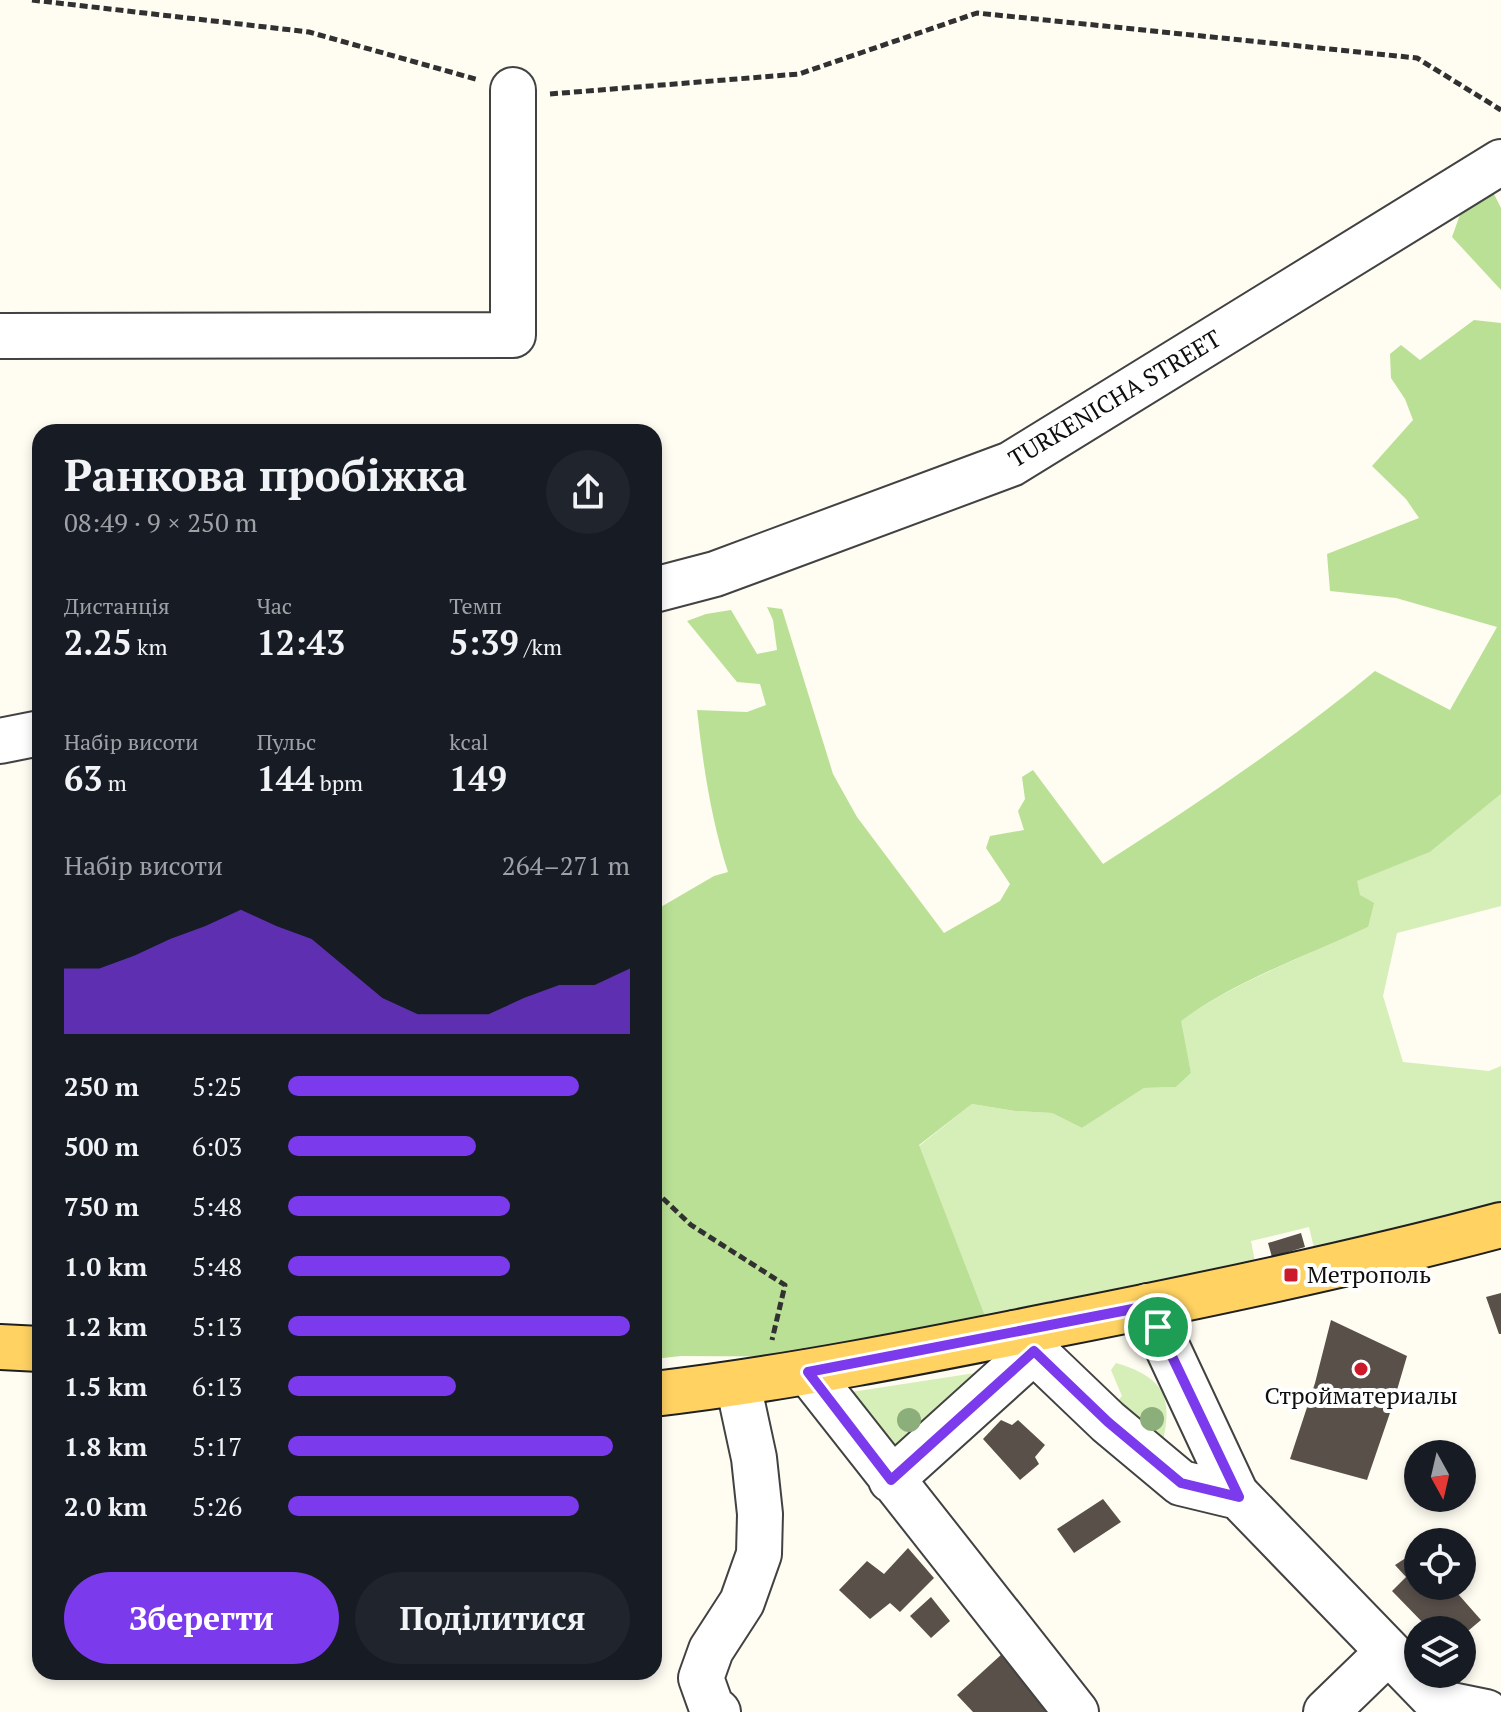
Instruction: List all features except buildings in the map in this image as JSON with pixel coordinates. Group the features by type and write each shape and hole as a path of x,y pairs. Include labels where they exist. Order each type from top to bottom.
{"main road":[{"path":"662,1393 1024,1342 1148,1306 1416,1248 1501,1225"},
{"path":"0,1347 32,1349"}],"street":[{"path":"0,336 513,335 513,90"},
{"name":"TURKENICHA STREET","path":"662,588 715,574 1011,464 1501,162"},
{"path":"0,741 32,735"},
{"path":"1148,1306 1239,1497 1442,1707 1486,1712"},
{"path":"891,1480 1024,1342 1108,1422 1181,1483 1239,1497"},
{"path":"808,1372 1076,1712"},
{"path":"718,1712 711,1706 701,1678 711,1650 742,1602 759,1554 760,1514 750,1382"},
{"path":"1326,1712 1388,1652"}],"path":[{"path":"32,0 309,32 532,95 799,74 977,13 1417,58 1501,110"},
{"path":"662,1198 691,1225 785,1285 750,1382"}],"green space":[{"path":"1492,190 1501,208 1501,290 1452,237 1461,212"},
{"path":"1474,320 1501,323 1501,794 1430,852 1357,881 1360,895 1374,903 1368,927 1225,993 1181,1021 1191,1073 1176,1087 1144,1088 1082,1128 1052,1113 972,1104 919,1145 987,1321 816,1357 662,1358 662,906 714,876 728,872 708,792 697,710 747,712 766,705 760,684 737,682 687,621 731,610 757,654 777,650 773,620 767,607 782,609 833,774 857,817 944,933 1000,901 1010,884 986,848 990,836 1024,830 1018,811 1025,799 1022,777 1033,770 1103,864 1242,772 1375,671 1450,710 1497,627 1396,598 1330,591 1327,554 1419,518 1406,499 1372,466 1413,420 1405,399 1391,378 1390,354 1401,345 1420,360"},
{"path":"1501,794 1501,906 1397,933 1383,996 1403,1062 1489,1071 1501,1066 1501,1204 1314,1248 1309,1227 1251,1241 1255,1262 987,1321 919,1146 972,1104 1052,1113 1082,1128 1144,1088 1176,1087 1191,1073 1180,1021 1248,981 1368,927 1356,881 1430,852"},
{"path":"1116,1363 1146,1376 1162,1392 1166,1415 1162,1446 1111,1409 1122,1396 1111,1370"},
{"path":"995,1370 906,1449 877,1442 838,1394"}],"place":[{"name":"Метрополь","path":"1291,1275"},
{"name":"Стройматериалы","path":"1361,1369"}],"route":[{"path":"1148,1306 1158,1327 1239,1497 1181,1483 1108,1422 1034,1351 891,1480 808,1372 1148,1306"}]}
